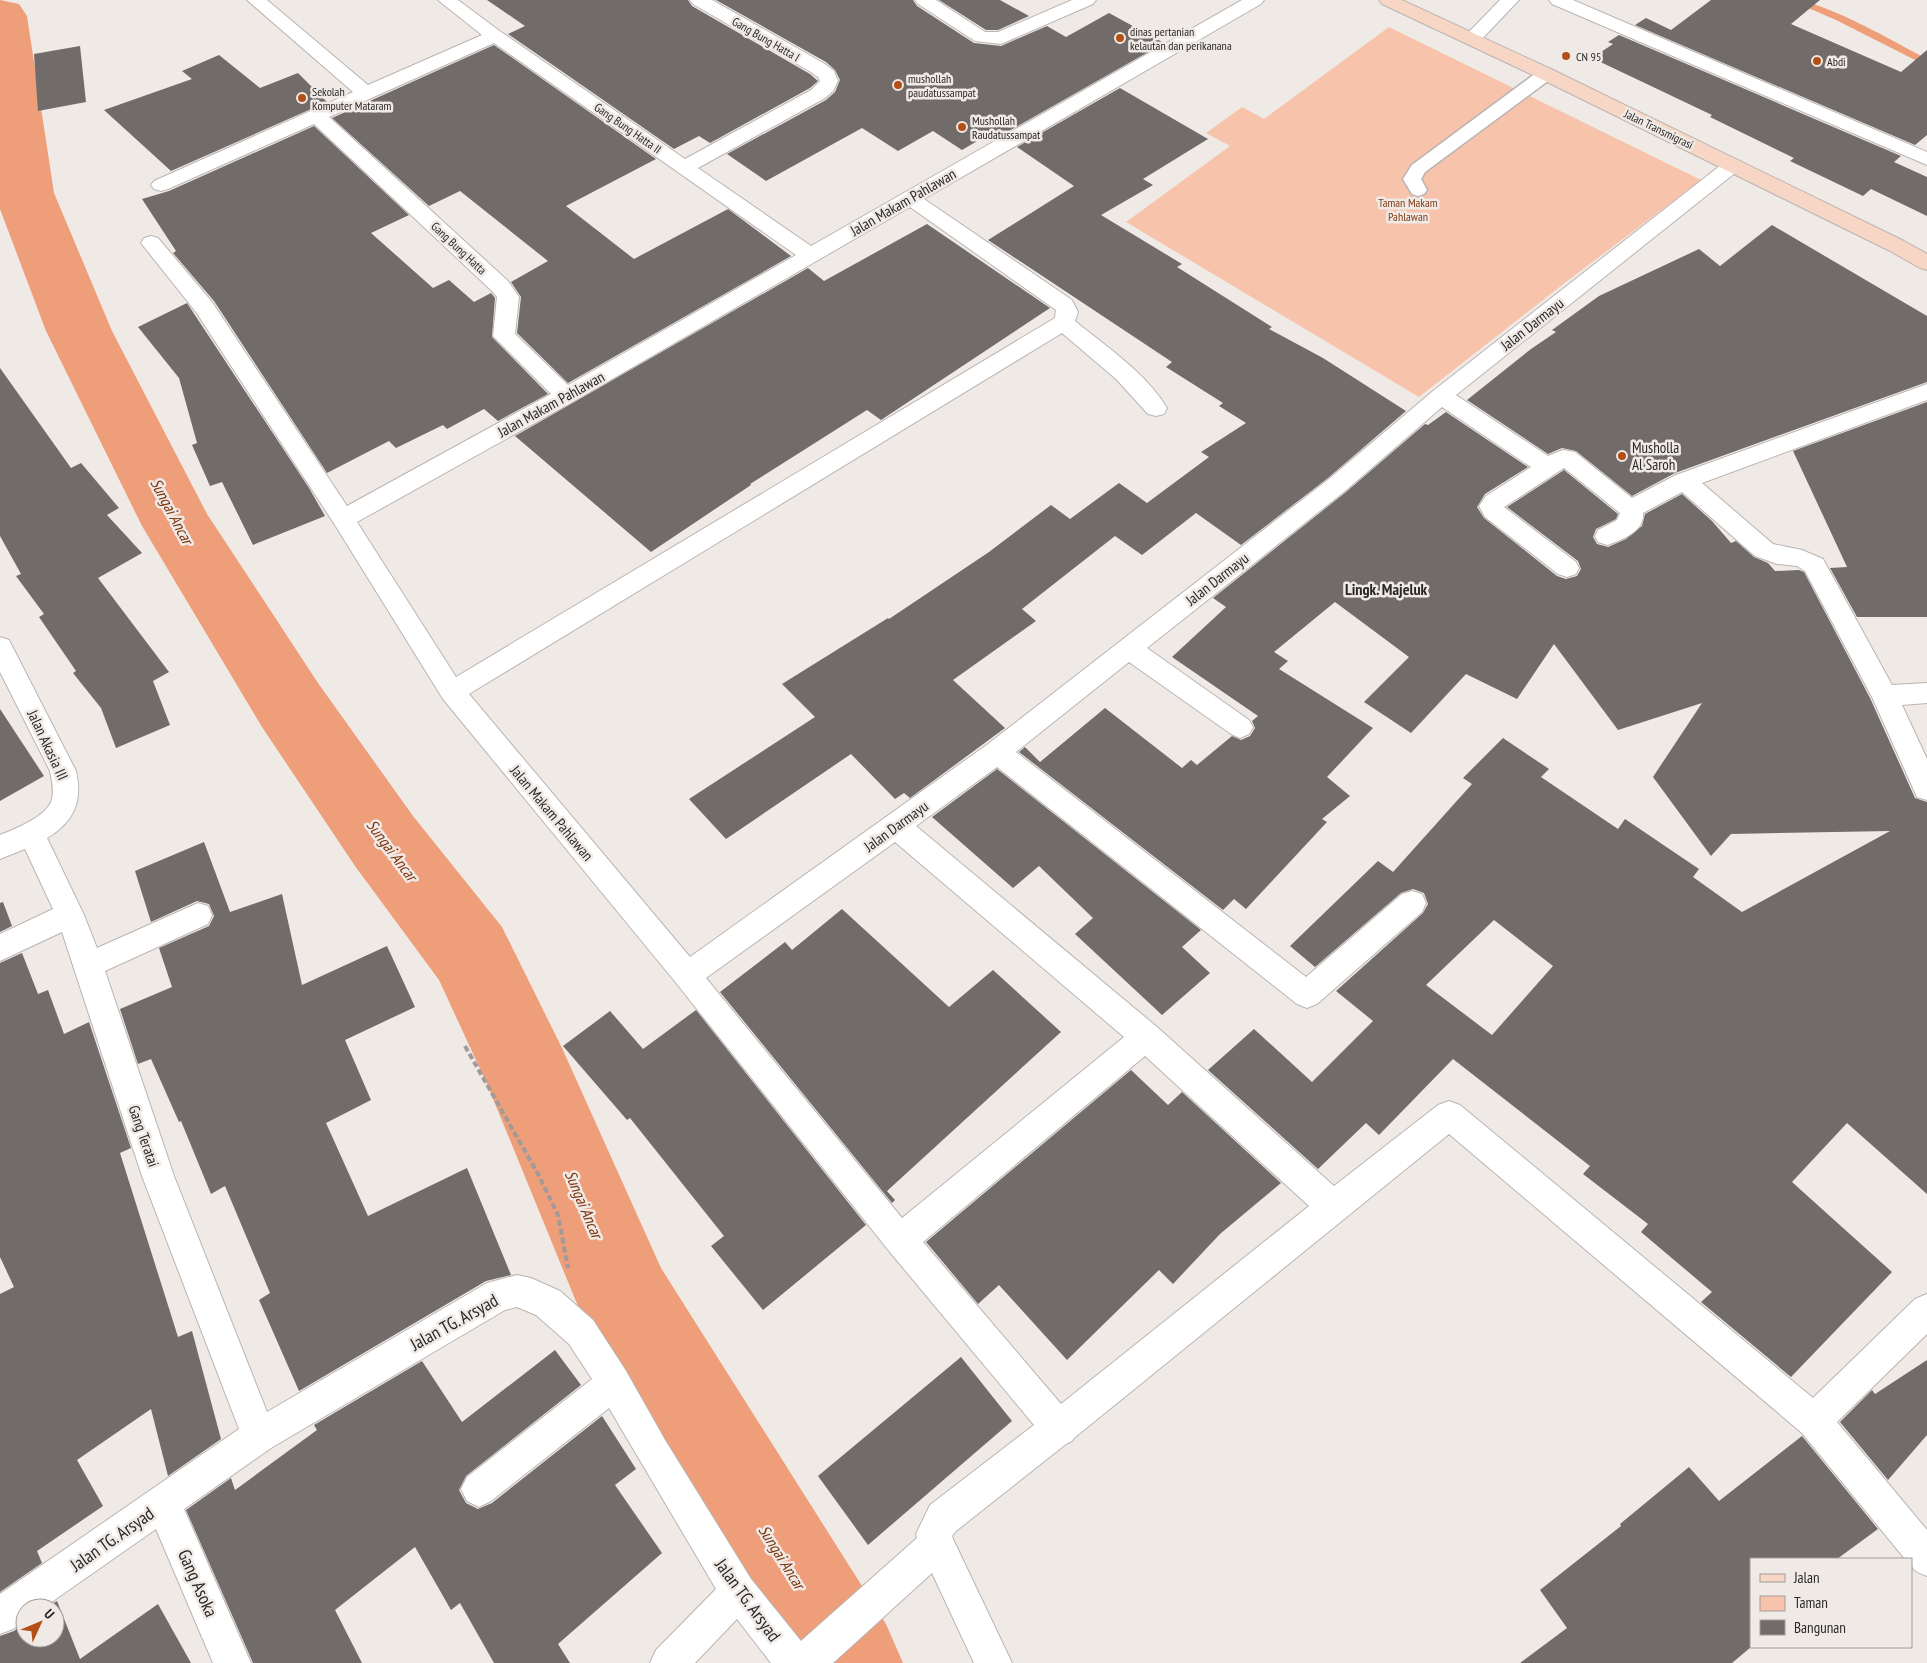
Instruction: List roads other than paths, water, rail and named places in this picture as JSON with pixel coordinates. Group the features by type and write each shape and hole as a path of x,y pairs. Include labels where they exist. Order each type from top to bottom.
{"street":[{"path":"256,0 366,94"},
{"name":"Gang Bung Hatta II","path":"447,0 495,36 810,255"},
{"name":"Gang Bung Hatta I","path":"685,167 818,94 826,87 829,81 828,75 818,68 699,0"},
{"path":"924,0 981,37 1001,38 1087,0"},
{"name":"Jalan Makam Pahlawan","path":"1060,1429 900,1240 708,1003 688,975 452,692 343,519 566,396 1255,0"},
{"name":"Jalan Transmigrasi","path":"1388,0 1733,165 1897,246 1927,263"},
{"path":"1472,39 1510,0"},
{"path":"1558,0 1927,159"},
{"path":"161,185 495,36"},
{"name":"Gang Bung Hatta","path":"316,116 500,286 508,297 504,336 566,396"},
{"name":"Jalan Darmayu","path":"688,975 997,752 1337,485 1441,396 1733,165"},
{"path":"452,692 1063,323 1068,316 1068,310 1064,306 910,198"},
{"path":"152,242 204,308 343,519"},
{"path":"1063,323 1117,366 1140,388 1156,408"},
{"path":"1630,509 1684,481 1927,392"},
{"path":"1441,396 1548,467"},
{"path":"1567,568 1493,511 1491,506 1494,502 1562,458 1567,458 1630,509 1632,516 1629,523 1607,536"},
{"path":"1684,481 1764,550 1778,556 1800,556 1814,565 1885,696 1927,789"},
{"name":"Jalan Akasia III","path":"0,647 66,778 66,795 61,811 45,826 32,834 0,847"},
{"path":"1129,649 1240,727"},
{"path":"1885,696 1927,693"},
{"path":"997,752 1307,995 1412,903"},
{"path":"896,826 1146,1037 1332,1206"},
{"name":"Gang Teratai","path":"32,834 70,915 89,965 158,1176 259,1436"},
{"path":"0,948 70,915"},
{"path":"89,965 198,915"},
{"path":"900,1240 1146,1037"},
{"path":"992,1663 937,1544 934,1534 944,1518 1060,1429 1332,1206 1449,1114 1814,1421 1927,1558"},
{"name":"Jalan TG. Arsyad","path":"0,1616 259,1436 498,1295 517,1291 531,1294 548,1302 581,1332 614,1383 653,1452 738,1592 793,1660 803,1661 820,1650 937,1544"},
{"path":"1814,1421 1927,1311"},
{"path":"479,1489 614,1383"},
{"name":"Gang Asoka","path":"163,1504 232,1663"},
{"path":"669,1663 738,1592"}],"lane":[{"path":"1418,190 1412,180 1418,169 1546,74"}],"waterway":[{"path":"1794,0 1839,18 1927,63"},
{"name":"Sungai Ancar","path":"0,16 24,193 79,331 178,526 290,705 384,841 471,954 530,1078 626,1303 847,1663"}],"place":[{"name":"dinas pertanian kelautan dan perikanana","path":"1120,38"},
{"name":"CN 95","path":"1566,56"},
{"name":"Abdi","path":"1817,61"},
{"name":"mushollah paudatussampat","path":"898,85"},
{"name":"Sekolah Komputer Mataram","path":"302,98"},
{"name":"Mushollah Raudatussampat","path":"962,127"},
{"name":"Musholla Al Saroh","path":"1622,456"}],"district":[{"name":"Lingk. Majeluk","path":"1386,589"}],"park label":[{"name":"Taman Makam Pahlawan","path":"1408,209"}]}
